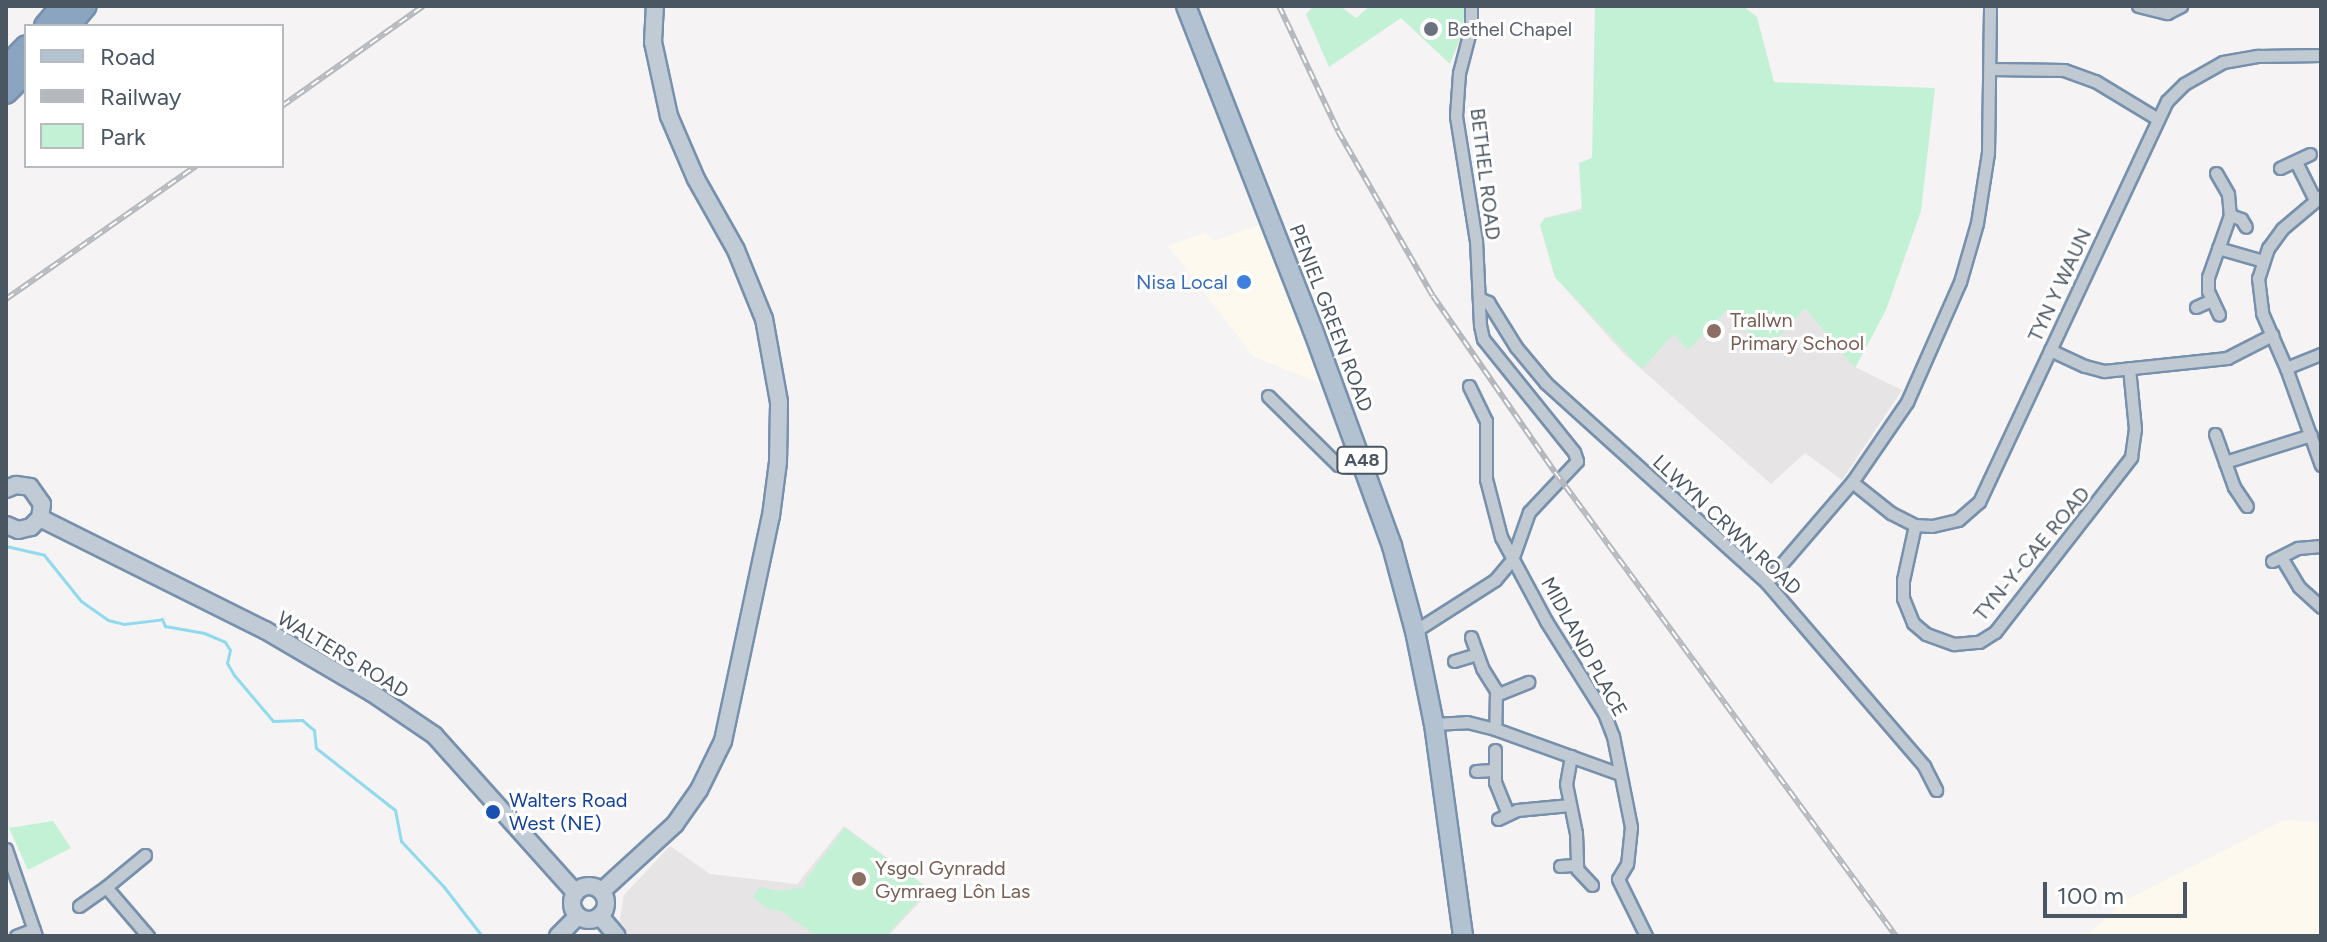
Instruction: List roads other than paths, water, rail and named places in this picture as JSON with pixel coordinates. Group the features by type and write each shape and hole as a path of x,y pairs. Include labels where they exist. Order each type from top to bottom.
{"highway":[{"path":"47,24 62,6"},
{"path":"71,24 86,6"},
{"path":"6,67 24,48"},
{"path":"6,93 24,75"}],"main road":[{"path":"602,891 675,824 699,790 723,741 771,516 778,462 779,402 764,319 736,250 696,179 669,116 653,42 655,6"},
{"name":"PENIEL GREEN ROAD","path":"1186,6 1363,463 1392,546 1415,631 1434,724 1463,936"},
{"path":"6,489 23,485 36,491 42,504 40,518 31,527 8,531"},
{"name":"WALTERS ROAD","path":"40,518 152,571 265,630 372,693 434,735 576,893"},
{"path":"591,886 602,891 606,904 600,916 589,920 578,916 572,905 576,893 591,886"},
{"path":"558,936 578,916"},
{"path":"600,916 617,936"}],"street":[{"name":"BETHEL ROAD","path":"1471,6 1471,27 1459,73 1456,116 1476,241 1483,339 1574,452 1577,461 1529,512 1512,560"},
{"path":"1766,582 1852,482 1907,402 1960,282 1977,223 1988,153 1990,6"},
{"path":"2138,6 2167,13 2181,6"},
{"name":"TYN Y WAUN","path":"1915,525 1932,526 1958,520 1979,502 2156,118 2184,84 2223,62 2258,56 2321,55"},
{"path":"1991,69 2064,70 2095,81 2156,118"},
{"path":"2280,168 2310,154"},
{"path":"2296,162 2318,198 2282,229 2263,261 2258,300 2321,465"},
{"path":"2216,173 2228,194 2230,215 2208,277 2212,300 2219,315"},
{"path":"2230,215 2241,219 2246,227"},
{"path":"2218,248 2263,261"},
{"name":"LLWYN CRWN ROAD","path":"1481,299 1488,302 1516,347 1546,383 1766,582 1924,766 1936,790"},
{"path":"2196,307 2212,300"},
{"path":"2050,350 2104,371 2227,358 2272,335"},
{"path":"2286,368 2321,354"},
{"name":"TYN-Y-CAE ROAD","path":"1915,525 1903,580 1903,598 1913,623 1926,634 1954,644 1979,642 1995,632 2131,457 2135,429 2129,368"},
{"path":"1531,399 1546,383"},
{"name":"MIDLAND PLACE","path":"1469,386 1486,421 1486,479 1501,537 1604,713 1613,736 1631,827 1627,864 1618,879 1646,936"},
{"path":"1268,396 1338,465 1352,467 1363,463"},
{"path":"2215,434 2234,487 2247,506"},
{"path":"2225,462 2311,435"},
{"path":"1852,482 1891,513 1915,525"},
{"path":"2315,621 2321,608 2276,559 2298,548 2321,546"},
{"path":"1415,631 1495,580 1512,560"},
{"path":"1471,637 1496,695 1495,729"},
{"path":"1454,661 1477,654"},
{"path":"1496,695 1528,682"},
{"path":"1434,724 1467,722 1495,729 1620,774"},
{"path":"1495,750 1494,770 1502,816 1570,805"},
{"path":"1571,756 1566,770 1576,833 1576,865 1592,885"},
{"path":"1476,771 1494,770"},
{"path":"6,849 35,932 16,936"},
{"path":"79,906 145,855"},
{"path":"1560,866 1576,865"},
{"path":"106,887 148,936"}],"waterway":[{"path":"6,546 44,555 81,601 108,620 124,624 162,619 165,626 204,633 225,642 230,650 227,663 234,675 273,721 302,720 314,730 316,748 395,810 401,841 444,887 482,936"}],"railway":[{"path":"284,105 423,6"},
{"path":"1279,6 1338,131 1433,296 1555,472 1896,936"},
{"path":"6,299 193,168"}],"place":[{"name":"Bethel Chapel","path":"1431,29"},
{"name":"Nisa Local","path":"1244,282"},
{"name":"Trallwn Primary School","path":"1714,331"},
{"name":"Walters Road West (NE)","path":"493,812"},
{"name":"Ysgol Gynradd Gymraeg Lôn Las","path":"859,879"}]}
